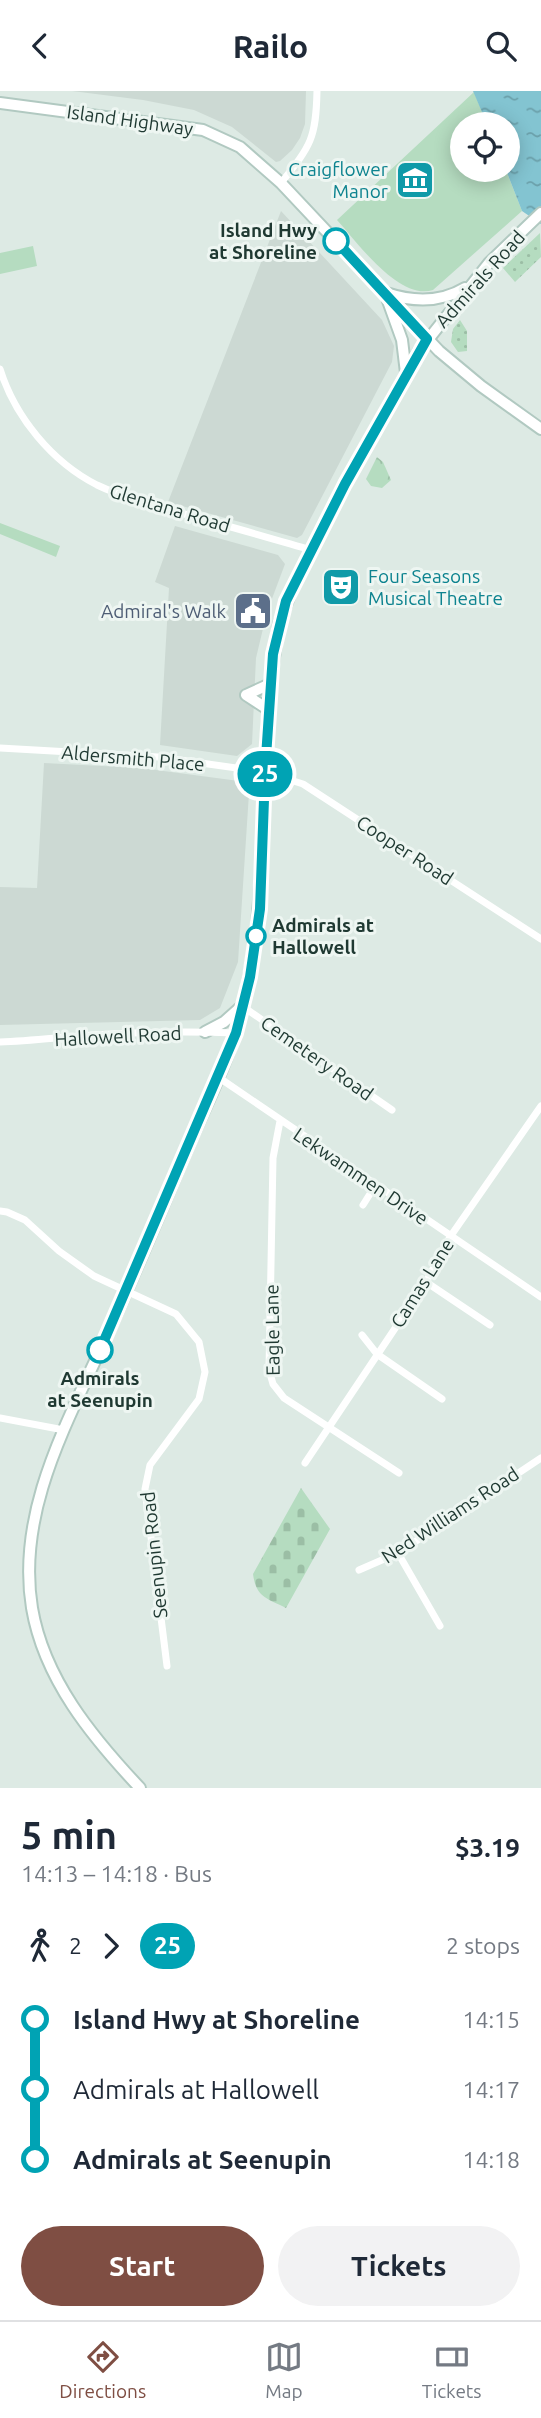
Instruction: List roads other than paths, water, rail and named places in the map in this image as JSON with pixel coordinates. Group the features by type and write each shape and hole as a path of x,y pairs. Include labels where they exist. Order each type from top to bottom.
{"main road":[{"name":"Island Highway","path":"0,103 203,130 240,146 281,183 427,339 481,386 541,429"},
{"name":"Admirals Road","path":"135,1786 57,1682 41,1645 32,1608 28,1567 31,1528 42,1486 64,1430 127,1292 236,1033 250,977 260,909 271,684 279,624 292,589 345,484 427,339 471,285 541,213"},
{"path":"384,292 429,300 444,298 471,285"},
{"path":"384,292 402,340 406,373"},
{"path":"269,710 246,695 271,684"},
{"path":"205,1032 224,1022 242,1006"}],"street":[{"path":"281,183 306,152 316,126 317,91"},
{"name":"Glentana Road","path":"0,369 11,397 40,439 82,476 138,500 311,550"},
{"name":"Aldersmith Place","path":"0,748 127,754 265,772"},
{"name":"Cooper Road","path":"265,772 303,783 541,939"},
{"name":"Cemetery Road","path":"242,1006 392,1110"},
{"name":"Hallowell Road","path":"0,1042 102,1035 236,1033"},
{"name":"Lekwammen Drive","path":"218,1077 541,1297"},
{"name":"Camas Lane","path":"305,1463 426,1282 450,1237 541,1106"},
{"name":"Eagle Lane","path":"280,1121 273,1158 270,1370 273,1384 284,1398 399,1473"},
{"path":"363,1205 375,1186"},
{"name":"Seenupin Road","path":"0,1211 25,1220 59,1251 94,1276 176,1314 199,1342 205,1372 199,1399 150,1465 145,1489 167,1666"},
{"path":"426,1282 490,1325"},
{"path":"362,1335 377,1354 442,1399"},
{"path":"0,1418 64,1430"},
{"name":"Ned Williams Road","path":"359,1570 398,1553 541,1458"},
{"path":"398,1553 440,1626"}],"water":[{"path":"473,91 541,91 541,224 522,211 511,182 520,182 520,112 482,112"}],"place":[{"name":"Craigflower Manor","path":"415,180"},
{"name":"Island Hwy at Shoreline","path":"336,241"},
{"name":"Four Seasons Musical Theatre","path":"341,587"},
{"name":"Admiral's Walk","path":"253,611"},
{"name":"Admirals at Hallowell","path":"256,936"},
{"name":"Admirals at Seenupin","path":"100,1350"}]}
